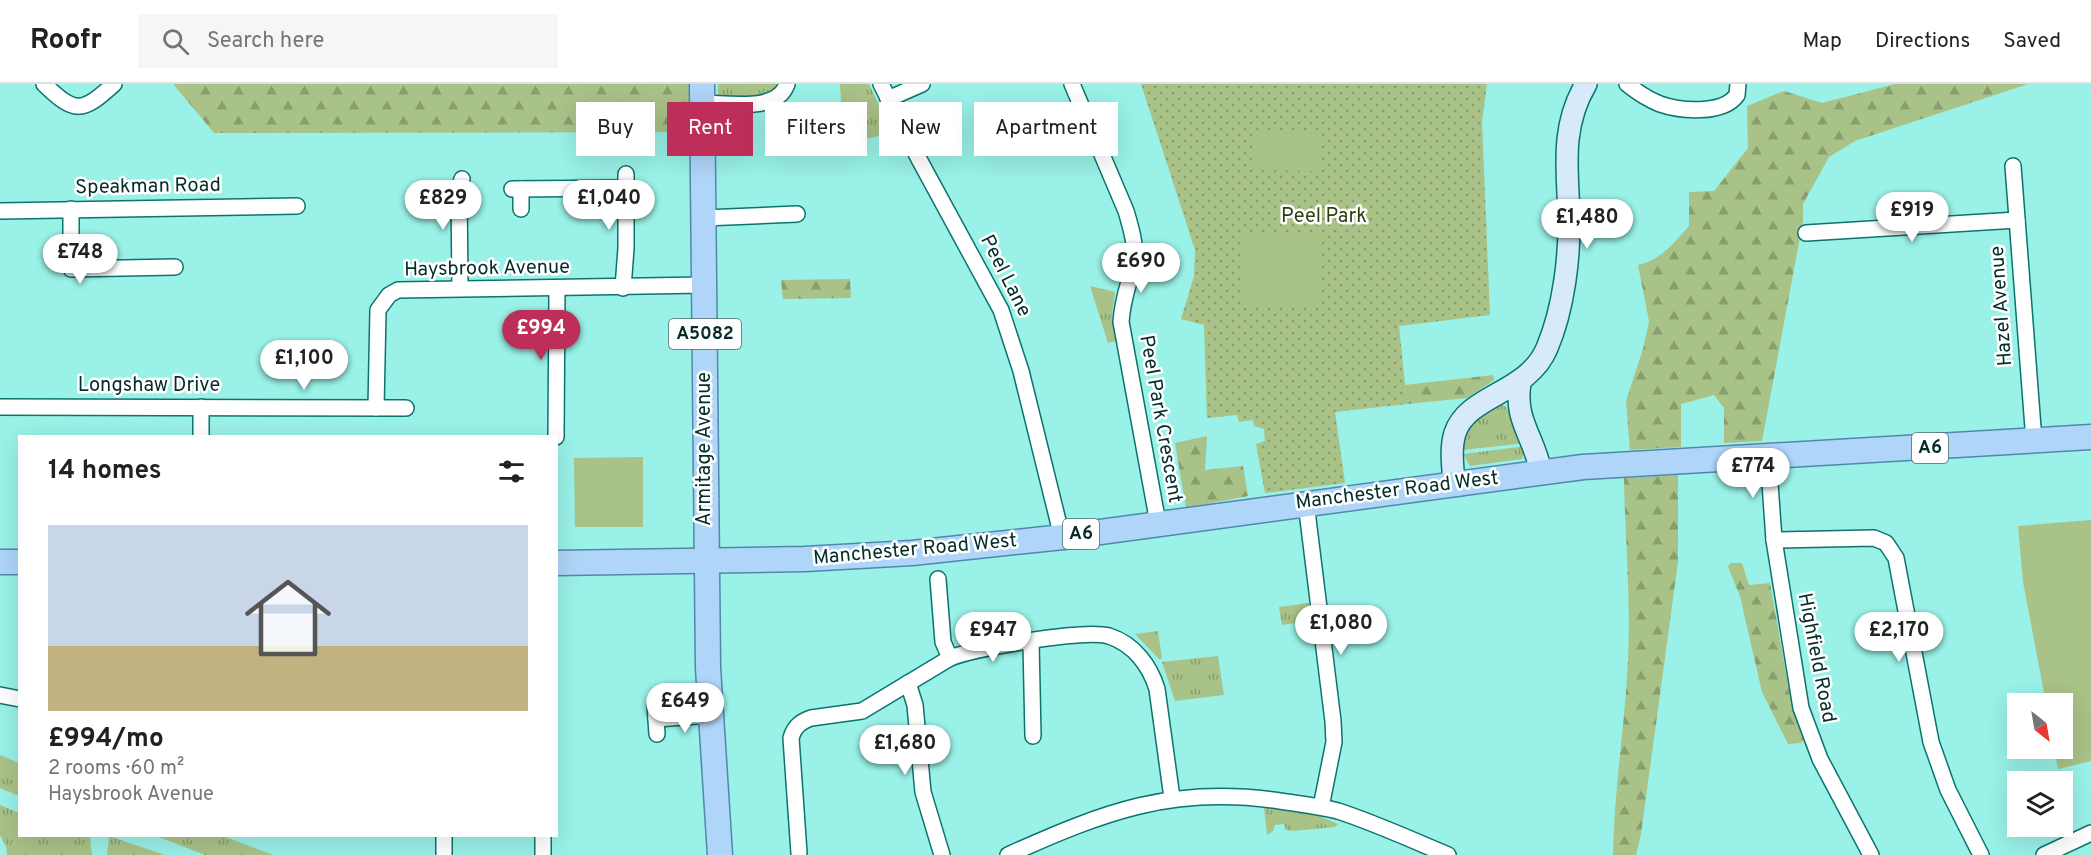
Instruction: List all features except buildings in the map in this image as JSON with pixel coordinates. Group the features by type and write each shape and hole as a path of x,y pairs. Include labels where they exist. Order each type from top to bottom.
{"main road":[{"name":"Armitage Avenue","path":"703,94 706,561"},
{"name":"Manchester Road West","path":"706,561 912,553 1062,537 1541,472 1637,463 2091,437"},
{"name":"A6","path":"558,563 706,561"},
{"name":"A5082","path":"706,561 711,715 720,855"},
{"path":"0,562 18,562"}],"street":[{"path":"44,84 65,104 73,106 93,102 118,87"},
{"path":"703,94 766,103 782,95 787,84"},
{"name":"Peel Lane","path":"881,84 1001,310 1021,371 1062,537"},
{"path":"888,99 922,84"},
{"name":"Peel Park Crescent","path":"1072,84 1126,211 1132,232 1132,270 1123,295 1121,322 1158,523"},
{"path":"1454,483 1452,454 1455,434 1460,423 1474,408 1520,383 1541,359 1547,348 1560,299 1568,244 1566,142 1571,116 1586,84"},
{"path":"1626,84 1650,99 1680,108 1728,104 1737,95 1738,84"},
{"name":"Hazel Avenue","path":"2013,166 2034,441"},
{"path":"460,288 459,189 462,179"},
{"path":"521,208 516,189 626,181 622,288"},
{"name":"Speakman Road","path":"0,211 297,206"},
{"path":"71,209 71,268 175,267"},
{"path":"704,218 797,214"},
{"path":"1806,233 2017,220"},
{"name":"Haysbrook Avenue","path":"376,408 376,321 382,302 398,290 409,288 622,288 704,285"},
{"path":"556,435 557,288"},
{"path":"1520,383 1518,408 1537,452 1541,472"},
{"name":"Longshaw Drive","path":"0,406 406,408"},
{"path":"201,407 201,435"},
{"name":"Highfield Road","path":"1768,455 1774,540 1796,684 1809,734 1832,783 1871,855"},
{"path":"1306,503 1333,721 1334,742 1321,807"},
{"path":"1774,540 1866,537 1880,540 1891,548 1896,558 1931,742 1945,784 1981,855"},
{"path":"935,590 943,642 950,658"},
{"path":"803,844 791,738 793,731 803,721 862,711 950,658 983,648 1031,642 1096,634 1119,640 1138,654 1153,675 1157,689 1172,798"},
{"path":"1029,730 1031,642"},
{"path":"908,683 915,705 923,792 942,855"},
{"path":"0,695 18,699"},
{"path":"656,719 711,715"},
{"path":"1008,855 1039,849 1094,818 1172,798 1224,796 1321,807 1353,816 1448,855"},
{"path":"2044,855 2091,832"},
{"path":"444,837 444,855"},
{"path":"543,837 543,855"}],"green space":[{"path":"173,84 690,84 690,102 667,102 667,132 655,132 655,102 576,102 576,132 214,133"},
{"path":"718,84 781,84 765,97 718,98"},
{"path":"840,84 869,84 879,105 879,136 867,139 867,102 841,102"},
{"name":"Peel Park","path":"1141,84 1487,84 1482,122 1490,315 1399,326 1407,404 1335,412 1345,483 1265,493 1256,444 1265,441 1264,429 1254,426 1253,420 1239,422 1237,415 1207,418 1204,325 1181,319 1194,276 1195,250"},
{"path":"1895,84 2028,84 1855,141 1829,157 1803,204 1803,221 1762,441 1724,443 1724,408 1714,395 1681,404 1681,447 1630,450 1626,401 1643,349 1649,321 1638,265 1660,255 1689,226 1689,192 1714,191 1748,148 1747,106 1784,91 1822,103"},
{"path":"1252,133 1320,134 1319,171 1252,170"},
{"path":"1243,233 1322,235 1321,307 1243,306"},
{"path":"850,279 851,298 783,299 781,280"},
{"path":"1090,286 1115,292 1112,315 1116,341 1108,343"},
{"path":"1493,375 1494,380 1467,398 1407,404 1405,385"},
{"path":"1502,403 1511,413 1526,443 1463,450 1466,431 1473,420"},
{"path":"1207,436 1205,470 1243,466 1248,496 1186,508 1175,443"},
{"path":"1526,446 1522,459 1470,466 1463,454"},
{"path":"643,457 643,527 575,527 574,458"},
{"path":"1678,475 1678,562 1641,834 1636,855 1613,855 1629,637 1624,478"},
{"path":"2091,520 2091,761 2058,769 2056,759 2073,759 2073,693 2044,693 2023,582 2018,526"},
{"path":"1730,563 1742,563 1749,585 1770,583 1790,696 1804,740 1801,743 1788,744 1762,692 1740,596 1728,567"},
{"path":"1309,603 1311,621 1282,625 1279,607"},
{"path":"1158,631 1162,658 1159,659 1135,634"},
{"path":"1218,656 1224,695 1175,701 1162,662"},
{"path":"0,755 18,763 18,796 0,788"},
{"path":"0,805 18,813 18,837 90,837 92,855 7,855 6,846 0,835"},
{"path":"1264,807 1319,816 1338,824 1335,827 1293,831 1286,830 1284,824 1275,825 1273,831 1267,835"},
{"path":"109,837 112,837 165,855 107,855"},
{"path":"159,837 226,837 273,855 205,855"}]}
